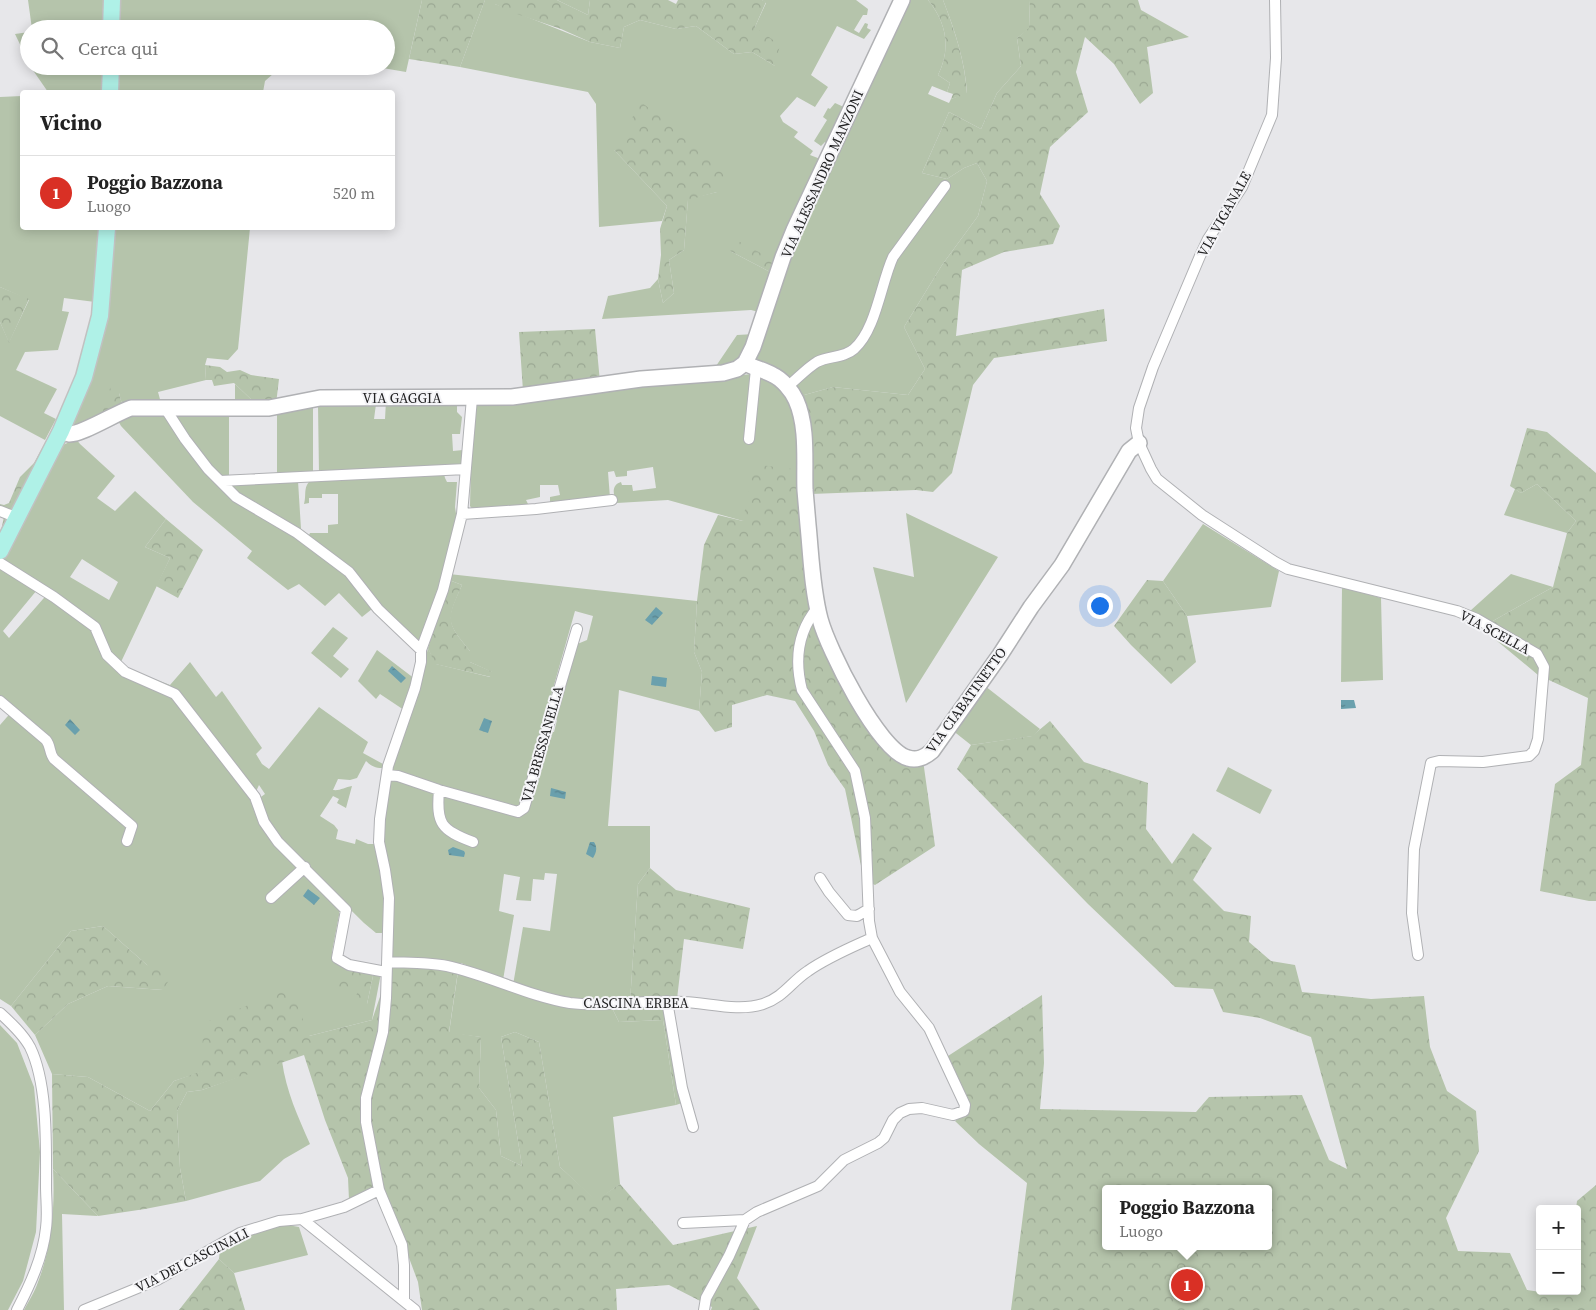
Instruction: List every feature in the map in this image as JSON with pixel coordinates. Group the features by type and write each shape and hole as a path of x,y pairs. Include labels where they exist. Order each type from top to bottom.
{"main road":[{"path":"111,20 112,0"},
{"path":"110,75 110,90"},
{"path":"0,551 61,431 84,377 98,328 107,230"}],"street":[{"name":"VIA ALESSANDRO MANZONI","path":"751,366 783,258 794,230 902,0"},
{"name":"VIA VIGANALE","path":"1139,443 1136,428 1140,408 1154,368 1208,239 1242,187 1272,115 1276,58 1275,0"},
{"path":"749,439 751,366 774,375 788,387 818,362 842,355 854,349 876,312 887,269 893,257 945,186"},
{"name":"VIA GAGGIA","path":"61,431 70,434 78,432 120,411 131,408 269,408 320,398 512,397 641,379 723,373 751,366"},
{"name":"VIA CIABATINETTO","path":"788,387 795,399 803,432 813,612 837,664 853,693 880,733 903,756 917,759 932,751 1000,655 1031,606 1062,565 1129,451 1139,443"},
{"path":"404,1301 402,1245 379,1190 366,1122 366,1098 383,1032 388,898 379,842 380,819 387,775 415,688 421,662 420,650 443,590 462,514 472,398"},
{"path":"165,408 208,469 236,497 297,533 349,572 378,609 420,650"},
{"name":"VIA SCELLA","path":"1139,443 1157,479 1168,489 1216,525 1275,562 1302,574 1457,611 1477,619 1537,654 1544,667 1538,739 1534,751 1529,756 1483,762 1439,761 1431,763 1414,849 1412,914 1418,955"},
{"path":"220,481 466,469"},
{"path":"462,514 536,509 612,500"},
{"path":"0,511 18,518"},
{"path":"0,563 54,597 95,627 107,655 125,672 175,694 255,797 264,822 278,842 304,867 271,898"},
{"path":"682,1223 745,1220 757,1212 818,1186 844,1160 884,1138 893,1120 900,1113 922,1108 953,1116 964,1111 965,1105 930,1028 900,992 872,938 865,818 855,771 802,690 798,675 798,645 813,612"},
{"name":"VIA BRESSANELLA","path":"387,775 398,776 439,790 518,812 524,808 577,629"},
{"path":"0,701 46,740 54,759 132,826 131,835 124,844"},
{"path":"439,790 437,812 442,823 454,835 473,842"},
{"name":"CASCINA ERBEA","path":"304,867 346,910 336,958 349,965 386,967 447,966 539,996 569,1002 614,1005 667,1001 732,1006 762,1004 780,996 801,976 819,964 872,938"},
{"path":"820,878 848,915 857,916 869,909"},
{"path":"667,1001 682,1088 693,1127"},
{"path":"0,1013 18,1030 28,1045 36,1065 44,1103 46,1228 40,1258 29,1287 17,1310"},
{"name":"VIA DEI CASCINALI","path":"84,1310 157,1280 240,1233 279,1221 302,1218 344,1208 379,1190"},
{"path":"302,1218 415,1310"},
{"path":"704,1310 706,1298 729,1256 745,1220"}],"green space":[{"path":"28,0 107,0 106,20 31,20"},
{"path":"117,0 422,0 406,72 395,70 395,20 117,20"},
{"path":"422,0 485,0 460,67 409,59"},
{"path":"485,0 495,0 495,4 590,42 620,48 624,27 640,20 676,29 696,26 734,54 752,52 775,66 755,27 766,3 762,0 856,0 868,9 867,15 863,15 854,30 859,33 865,23 868,24 867,28 871,30 864,39 837,26 811,75 828,87 815,107 797,97 780,116 783,122 798,132 794,137 813,151 810,155 823,160 778,262 730,251 774,274 763,313 751,310 602,319 608,296 650,288 658,279 663,303 674,293 669,260 684,250 688,199 717,192 614,150 667,206 662,221 599,227 596,104 588,92 460,67"},
{"path":"495,0 557,0 588,15 590,0 668,0 676,4 678,0 762,0 766,2 755,27 780,45 775,66 752,52 734,54 696,26 676,29 640,20 624,27 620,48 590,42 561,29 511,12 495,4"},
{"path":"557,0 590,0 588,15"},
{"path":"905,0 928,0 943,27 946,46 945,56 938,75 950,83 947,92 932,86 928,94 949,103 951,99 967,93 959,46 943,0 1030,0 1029,29 1017,38 1021,66 997,93 981,129 949,112 922,173 947,179 964,168 977,163 987,181 978,216 942,265 904,327 925,369 908,395 833,387 797,397 789,388 808,371 819,363 851,352 862,340 874,318 894,257 945,187 944,184 892,255 878,292 875,311 863,335 853,348 841,354 816,361 788,384 775,373 756,366 756,352 762,340 785,260"},
{"path":"928,0 943,0 959,46 967,94 951,99 953,94 947,92 950,83 938,75 945,56 945,36 939,18"},
{"path":"1030,0 1138,0 1141,10 1189,37 1147,47 1153,93 1140,104 1114,64 1085,37 1076,72 1088,112 1050,147 1040,194 1060,226 1053,244 1004,252 962,270 956,336 1104,309 1107,341 994,358 973,385 952,473 933,492 916,490 811,494 823,618 854,688 899,749 922,753 935,846 875,885 864,880 845,789 828,765 814,731 795,701 767,695 732,705 732,727 715,732 699,711 702,672 694,652 697,601 704,545 718,515 743,521 753,464 809,471 797,397 833,387 908,395 925,369 904,327 942,265 978,216 987,181 977,163 964,168 947,179 922,173 949,112 981,129 997,93 1021,66 1017,38 1029,28"},
{"path":"20,33 20,44 15,34"},
{"path":"36,75 103,75 102,90 47,90"},
{"path":"116,75 272,75 265,81 263,90 115,90"},
{"path":"20,96 20,230 100,230 95,302 64,298 62,311 69,312 58,350 25,352 16,370 57,389 44,413 56,419 45,440 0,416 0,322 9,342 29,300 0,287 0,97"},
{"path":"641,102 728,169 717,192 688,200 684,250 669,260 674,293 663,303 658,279 661,255 660,229 667,206 614,150"},
{"path":"835,103 846,108 828,144 825,142 821,146 814,141 827,120 823,117 828,108 830,109"},
{"path":"112,230 250,230 238,349 228,360 207,358 205,365 206,380 158,392 161,403 122,404 119,393 101,417 79,428 71,424 98,357 107,308"},
{"path":"738,241 778,262 774,274 730,251"},
{"path":"0,287 29,299 9,343 0,322"},
{"path":"595,329 600,382 523,391 519,332"},
{"path":"755,334 738,360 714,369 737,335"},
{"path":"205,365 220,367 227,372 240,370 251,375 279,379 276,404 255,403 234,383 214,386 212,380 206,380"},
{"path":"752,374 768,378 791,399 803,470 743,521 668,500 617,503 614,488 618,483 632,485 633,491 656,488 653,467 627,471 627,476 616,477 614,471 608,472 610,498 550,504 550,497 560,495 558,485 540,485 540,497 526,500 528,504 481,510 473,510 470,506 476,402"},
{"path":"112,382 119,393 122,404 101,417"},
{"path":"235,384 255,403 210,405 235,400"},
{"path":"386,401 457,403 457,412 462,417 460,434 452,434 453,451 463,450 462,467 319,474 318,405 376,404 374,419 385,419"},
{"path":"313,406 313,473 277,476 277,412"},
{"path":"161,413 215,480 286,529 349,577 372,609 362,617 339,593 325,606 299,584 288,590 247,558 252,551 193,502 121,426 116,417"},
{"path":"229,413 229,477 214,470 206,462 175,415"},
{"path":"1527,428 1547,432 1596,473 1596,901 1540,891 1555,784 1581,765 1588,698 1538,675 1479,626 1491,622 1553,587 1567,533 1576,521 1537,484 1521,493 1510,486"},
{"path":"76,439 115,476 97,498 115,511 135,491 166,519 145,547 170,558 121,662 126,668 170,685 190,662 216,697 222,691 262,748 256,754 262,764 269,769 319,707 368,742 363,753 383,764 382,768 377,768 366,761 357,778 350,780 338,779 333,790 352,786 346,808 337,803 339,799 333,796 320,816 338,830 336,839 355,844 356,839 368,844 377,844 383,870 386,933 376,933 364,923 280,840 267,821 258,799 265,794 259,785 254,796 264,822 340,910 332,952 352,962 367,1004 373,976 366,965 382,968 372,1020 309,1036 174,1081 150,1111 88,1077 52,1074 35,1035 68,1004 108,986 163,990 147,965 103,926 71,931 11,1006 0,999 0,725 14,709 0,697 0,568 37,590 3,631 9,638 50,591 3,559 63,445","holes":["82,559 118,582 109,600 70,577"]},
{"path":"46,441 49,441 0,537 4,516 0,509 0,504 9,503 20,477 34,463"},
{"path":"444,474 447,482 457,482 455,507 457,520 440,589 421,643 382,609 370,592 249,503 229,484 298,481 301,529 309,535 310,533 328,533 328,525 338,524 338,494 322,494 322,498 309,498 309,503 304,504 307,484 313,479"},
{"path":"1537,484 1576,521 1567,533 1504,515 1515,489 1521,493"},
{"path":"906,513 998,557 906,703 873,567 914,577"},
{"path":"166,519 203,550 178,598 156,586 170,558 145,547"},
{"path":"1203,524 1279,571 1271,607 1187,616 1163,581"},
{"path":"449,574 697,601 694,652 702,672 699,711 619,690 608,826 650,826 650,868 638,884 630,1002 614,1003 571,999 513,985 523,927 550,931 557,874 545,873 544,880 533,879 531,901 516,900 520,877 504,874 499,911 514,915 503,980 461,963 459,965 445,964 392,957 392,896 384,846 384,811 389,783 394,779 402,780 433,791 436,793 436,797 441,798 448,794 523,815 534,777 540,775 543,766 538,764 548,732 554,732 557,720 553,715 575,645 587,640 593,616 575,611 519,809 390,770 416,695 428,648 436,664 490,677 492,672 470,662 470,651 452,626 451,613 462,585 449,580"},
{"path":"1511,574 1553,587 1491,622 1470,611"},
{"path":"449,580 462,585 451,613 451,620 456,633 470,651 470,662 493,672 491,677 435,664 428,648"},
{"path":"1147,580 1163,581 1187,616 1196,662 1171,684 1114,626"},
{"path":"1342,587 1381,598 1383,680 1341,682"},
{"path":"333,627 348,638 333,656 349,669 341,678 311,653"},
{"path":"377,650 415,679 404,710 380,694 376,699 358,681"},
{"path":"985,686 1040,729 1033,736 971,745 952,730"},
{"path":"1050,721 1084,762 1148,783 1146,829 1172,864 1193,833 1212,848 1193,880 1224,911 1251,916 1249,942 1271,961 1295,965 1302,992 1371,999 1424,996 1430,1047 1447,1091 1476,1111 1479,1151 1446,1218 1458,1251 1510,1253 1527,1290 1536,1291 1536,1295 1581,1295 1581,1205 1576,1205 1577,1201 1596,1185 1596,1310 1011,1310 1027,1183 979,1144 955,1121 968,1112 948,1056 1042,995 1044,1063 1040,1109 1196,1112 1209,1097 1302,1095 1329,1160 1347,1169 1311,1037 1260,1018 1223,1012 1213,989 1175,987 1088,904 957,769 971,745 1032,736"},
{"path":"1228,767 1272,790 1260,814 1216,791"},
{"path":"650,868 676,890 750,908 743,949 684,939 677,999 630,1002 638,884"},
{"path":"103,926 147,965 172,975 163,990 108,986 68,1004 35,1035 11,1006 71,931"},
{"path":"394,956 445,964 459,964 449,1032 481,1037 479,1088 496,1110 501,1156 522,1166 501,1037 515,1032 539,1042 560,1167 596,1200 620,1184 673,1245 757,1226 737,1278 760,1310 711,1310 712,1307 669,1285 616,1289 617,1310 422,1310 418,1282 383,1188 349,1200 348,1178 325,1120 304,1055 202,1090 187,1092 177,1111 180,1168 186,1201 98,1216 53,1169 52,1074 88,1077 150,1111 174,1081 202,1071 203,1023 291,988 309,1036 372,1020"},
{"path":"352,962 366,965 373,976 367,1004 353,1002 360,987 338,987 340,976"},
{"path":"459,965 463,975 519,993 556,1003 613,1010 619,1022 663,1020 676,1105 613,1117 620,1184 596,1201 560,1167 539,1042 515,1032 501,1037 522,1166 501,1156 496,1110 479,1088 481,1037 449,1033"},
{"path":"664,1004 682,1103 676,1105 663,1020 619,1022 613,1010"},
{"path":"0,1025 17,1043 34,1087 40,1152 36,1232 23,1281 8,1310 0,1310"},
{"path":"282,1061 289,1093 310,1144 284,1159 260,1181 186,1201 180,1168 177,1111 187,1092 202,1090"},
{"path":"53,1169 98,1216 62,1214 64,1310 24,1310 34,1292 47,1254 53,1212"},
{"path":"282,1224 299,1227 308,1255 234,1273 219,1259 220,1249 250,1234"},
{"path":"219,1259 234,1273 245,1310 179,1310"}],"water":[{"path":"656,607 663,613 652,625 645,620"},
{"path":"392,666 406,678 401,683 388,671"},
{"path":"652,676 667,678 666,687 651,685"},
{"path":"1341,700 1354,700 1356,708 1341,709"},
{"path":"484,718 492,721 488,733 479,730"},
{"path":"70,719 80,730 75,735 65,725"},
{"path":"551,788 566,792 565,799 550,796"},
{"path":"590,842 594,842 596,846 593,858 586,854"},
{"path":"453,847 464,851 464,857 449,855 448,850"},
{"path":"308,889 320,898 314,905 303,896"}],"place":[{"name":"Poggio Bazzona","path":"1187,1285"}]}
